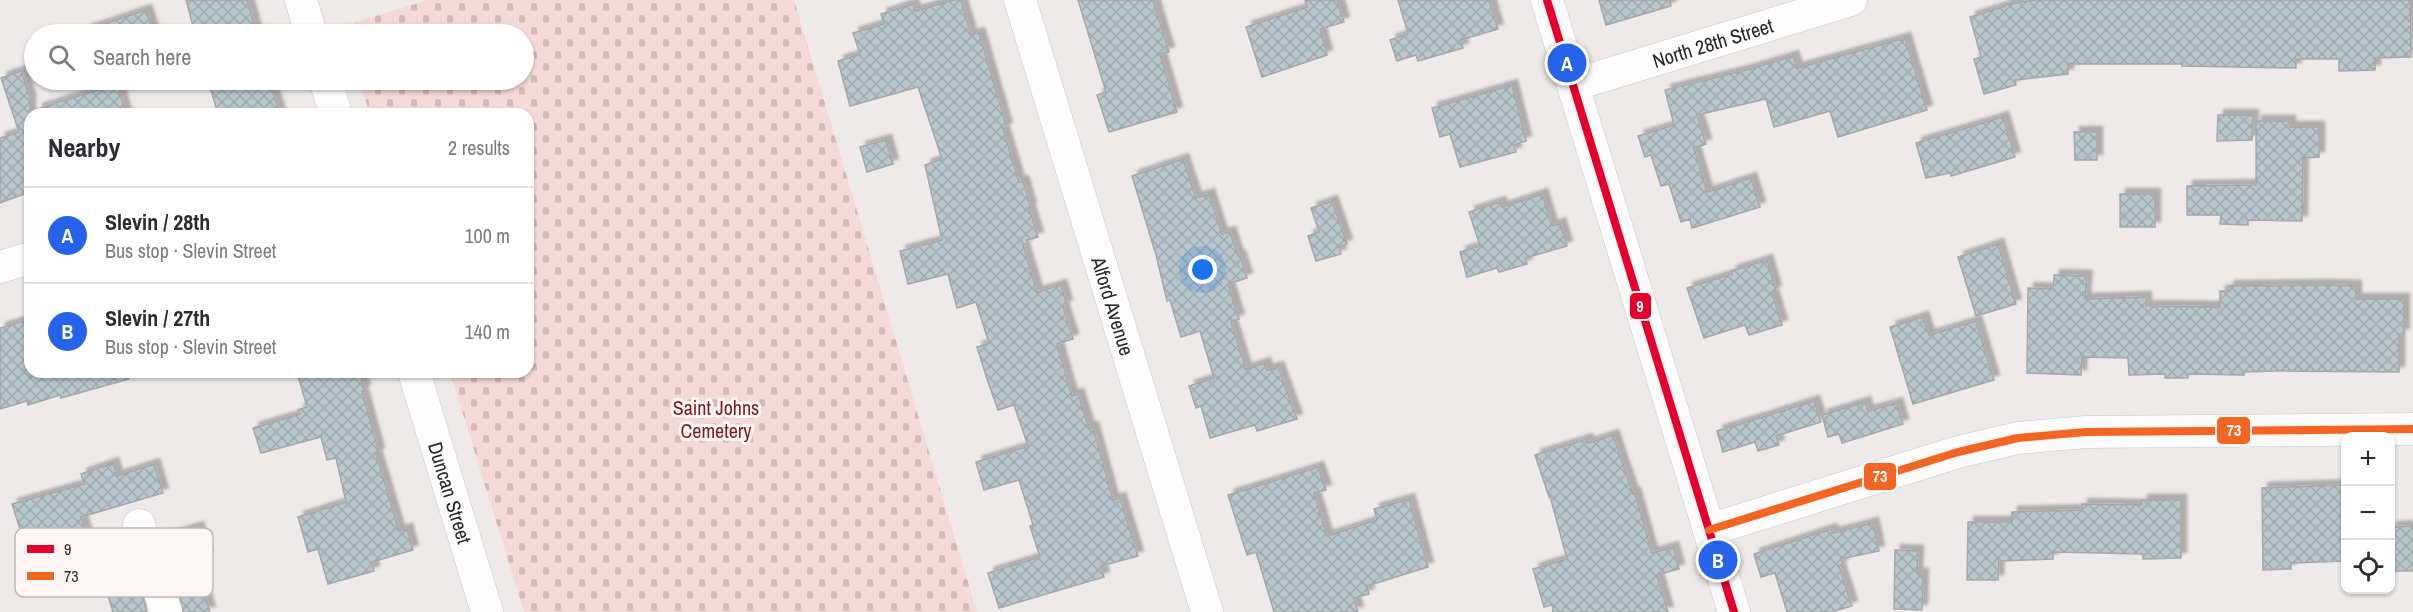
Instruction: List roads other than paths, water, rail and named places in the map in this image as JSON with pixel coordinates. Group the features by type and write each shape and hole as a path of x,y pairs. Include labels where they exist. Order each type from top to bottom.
{"street":[{"path":"301,0 309,24"},
{"name":"Alford Avenue","path":"1020,0 1206,612"},
{"path":"1547,0 1734,612"},
{"name":"North 28th Street","path":"1573,85 1851,0"},
{"path":"328,90 334,108"},
{"path":"0,267 24,260"},
{"name":"Duncan Street","path":"416,378 487,612"},
{"path":"1709,530 1958,452 2018,438 2086,432 2413,429"},
{"path":"161,597 165,612"}],"place":[{"name":"Slevin / 28th","path":"1567,63"},
{"name":"Slevin / 27th","path":"1718,560"}],"park label":[{"name":"Saint Johns Cemetery","path":"716,418"}]}
